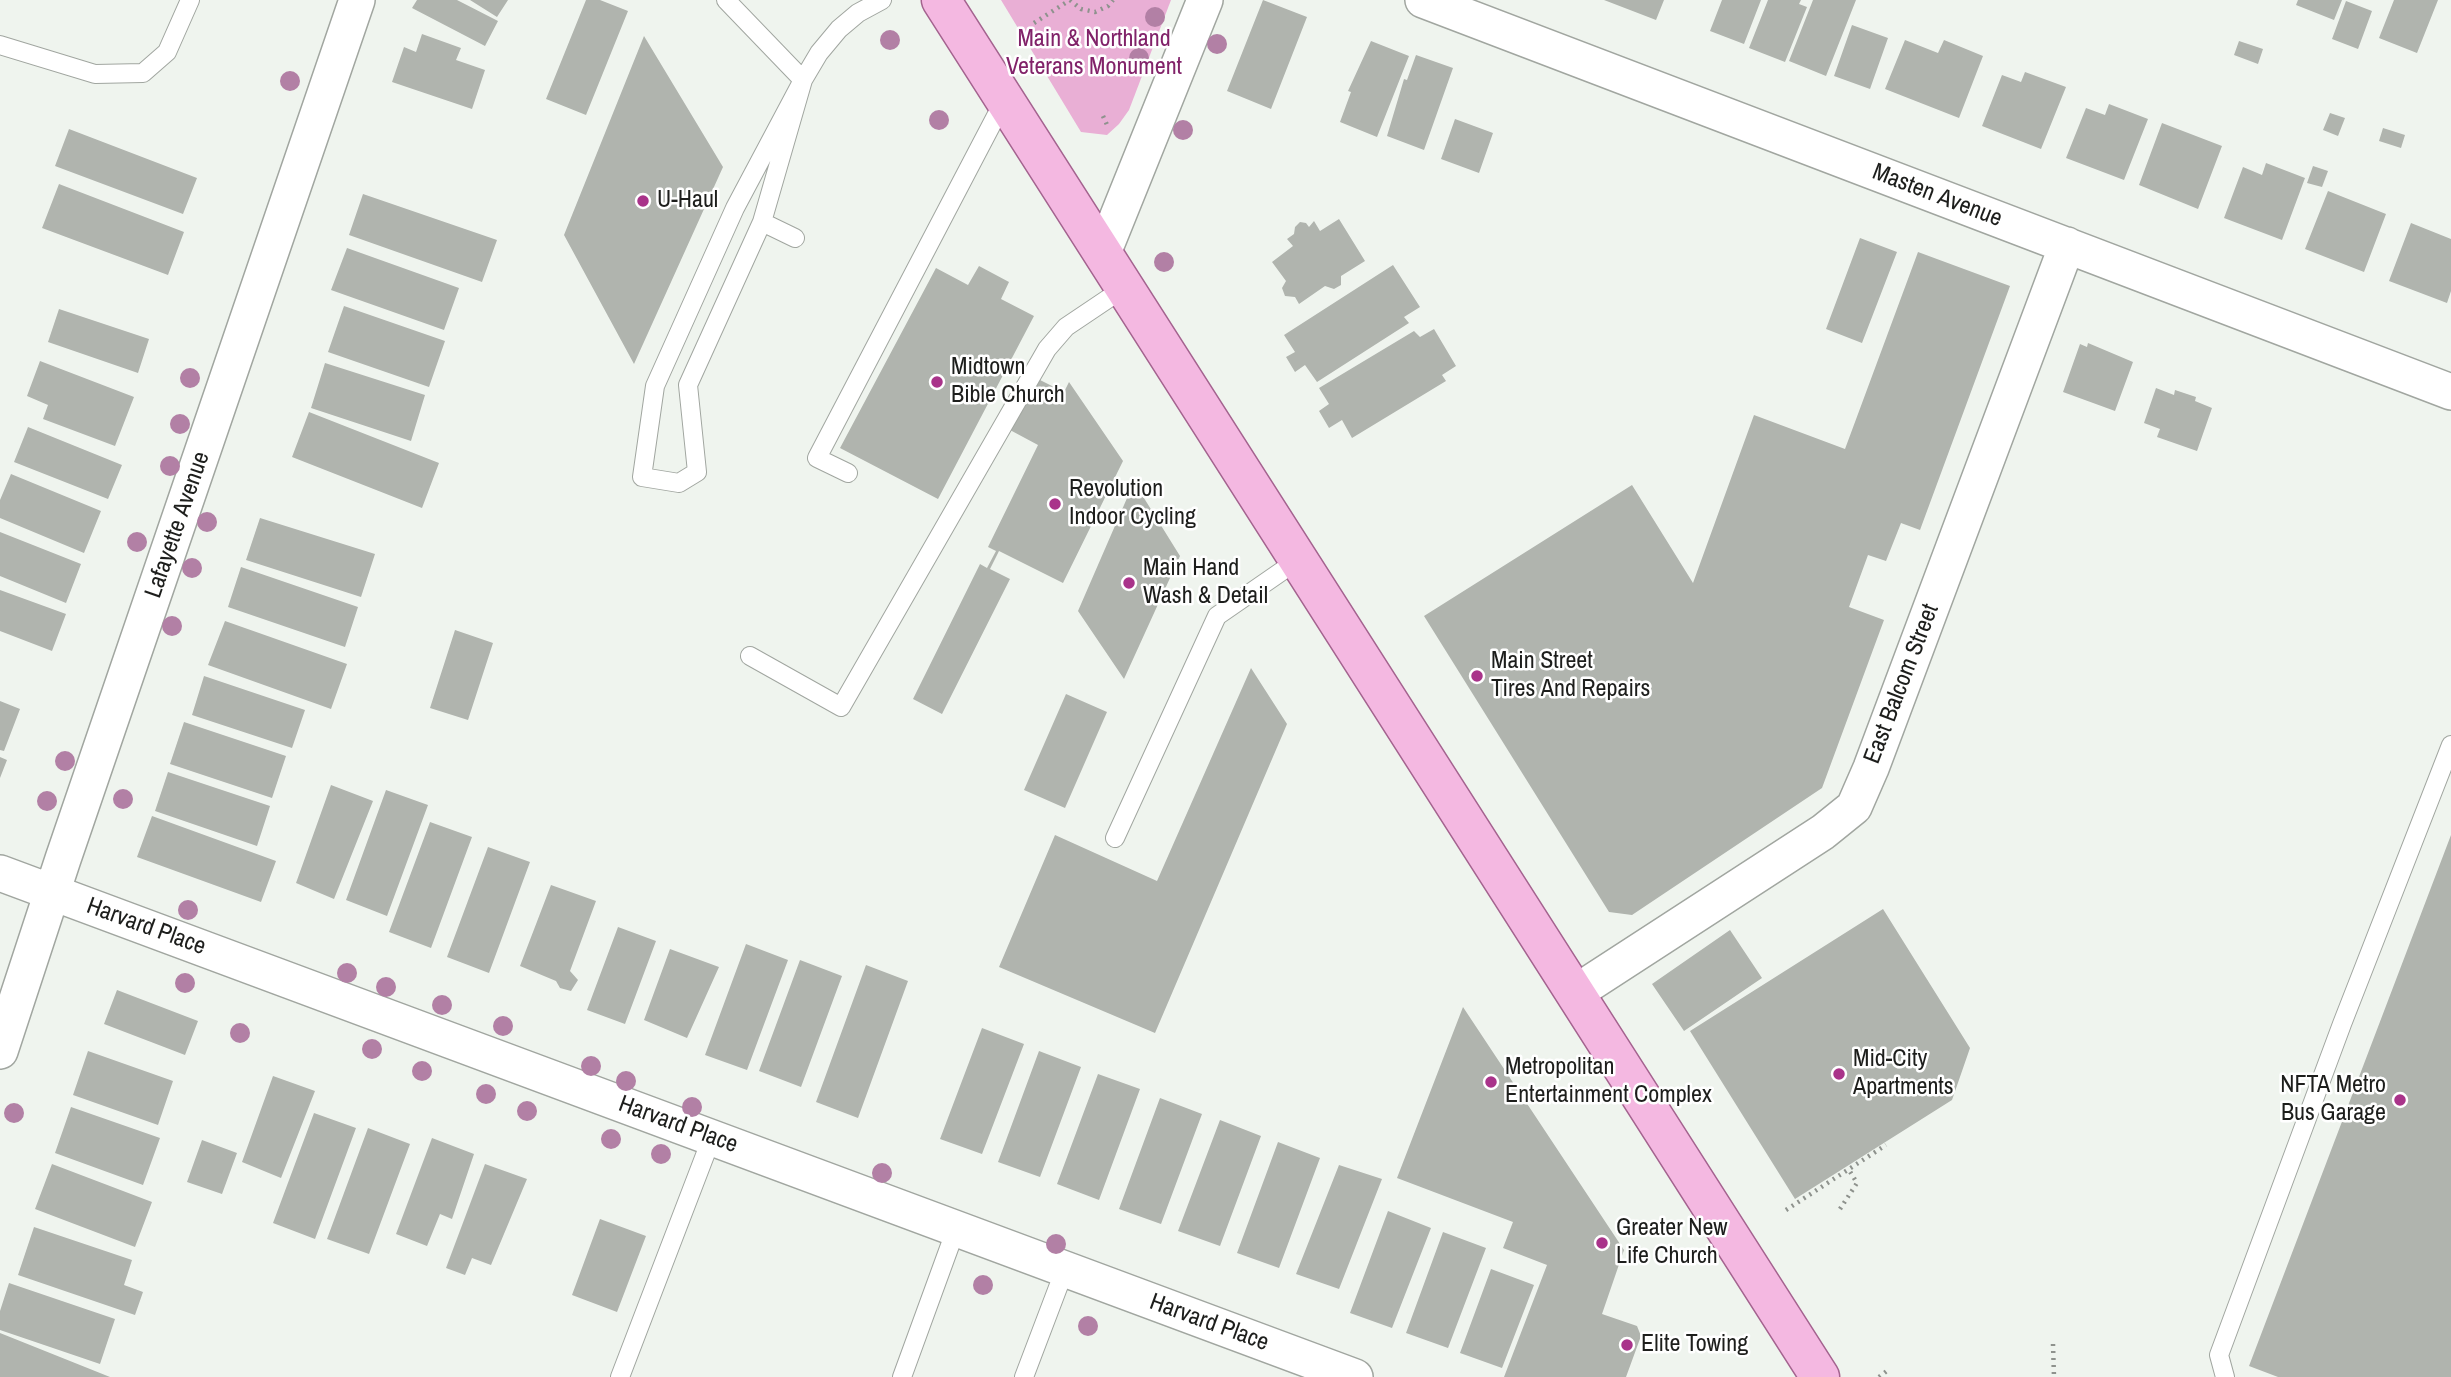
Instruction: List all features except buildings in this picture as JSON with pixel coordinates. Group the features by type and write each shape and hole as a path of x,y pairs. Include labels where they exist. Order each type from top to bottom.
{"main road":[{"path":"941,0 1821,1377"}],"street":[{"name":"Lafayette Avenue","path":"0,1051 357,0"},
{"path":"1103,253 1206,0"},
{"name":"Masten Avenue","path":"1423,0 2451,392"},
{"name":"East Balcom Street","path":"1575,993 1823,831 1854,807 2067,245"},
{"name":"Harvard Place","path":"0,873 1355,1377"}],"lane":[{"path":"726,0 803,80"},
{"path":"803,80 762,222 688,385 697,472 678,483 642,477 655,386 735,208 803,80 819,53 839,29 858,13 882,0"},
{"path":"0,45 95,74 143,73 167,52 187,1"},
{"path":"848,473 817,458 1005,99"},
{"path":"762,222 795,238"},
{"path":"750,656 841,707 1047,349 1066,327 1124,288"},
{"path":"1115,838 1217,616 1298,560"},
{"path":"2225,1377 2219,1356 2342,1024 2451,745"},
{"path":"620,1377 712,1137"},
{"path":"902,1377 956,1229"},
{"path":"1024,1377 1065,1269"}],"path":[{"path":"1034,23 1070,0 1081,9 1095,12 1108,6 1113,0"},
{"path":"1103,116 1108,127"},
{"path":"1786,1210 1886,1146"},
{"path":"1840,1209 1857,1183 1849,1170"},
{"path":"2053,1344 2054,1377"},
{"path":"1879,1377 1888,1370"}],"green space":[{"name":"Main & Northland Veterans Monument","path":"1001,0 1171,0 1129,110 1107,135 1081,132"}],"place":[{"name":"U-Haul","path":"643,201"},
{"name":"Midtown Bible Church","path":"937,382"},
{"name":"Revolution Indoor Cycling","path":"1055,504"},
{"name":"Main Hand Wash & Detail","path":"1129,583"},
{"name":"Main Street Tires And Repairs","path":"1477,676"},
{"name":"Mid-City Apartments","path":"1839,1074"},
{"name":"Metropolitan Entertainment Complex","path":"1491,1082"},
{"name":"NFTA Metro Bus Garage","path":"2400,1100"},
{"name":"Greater New Life Church","path":"1602,1243"},
{"name":"Elite Towing","path":"1627,1345"}]}
